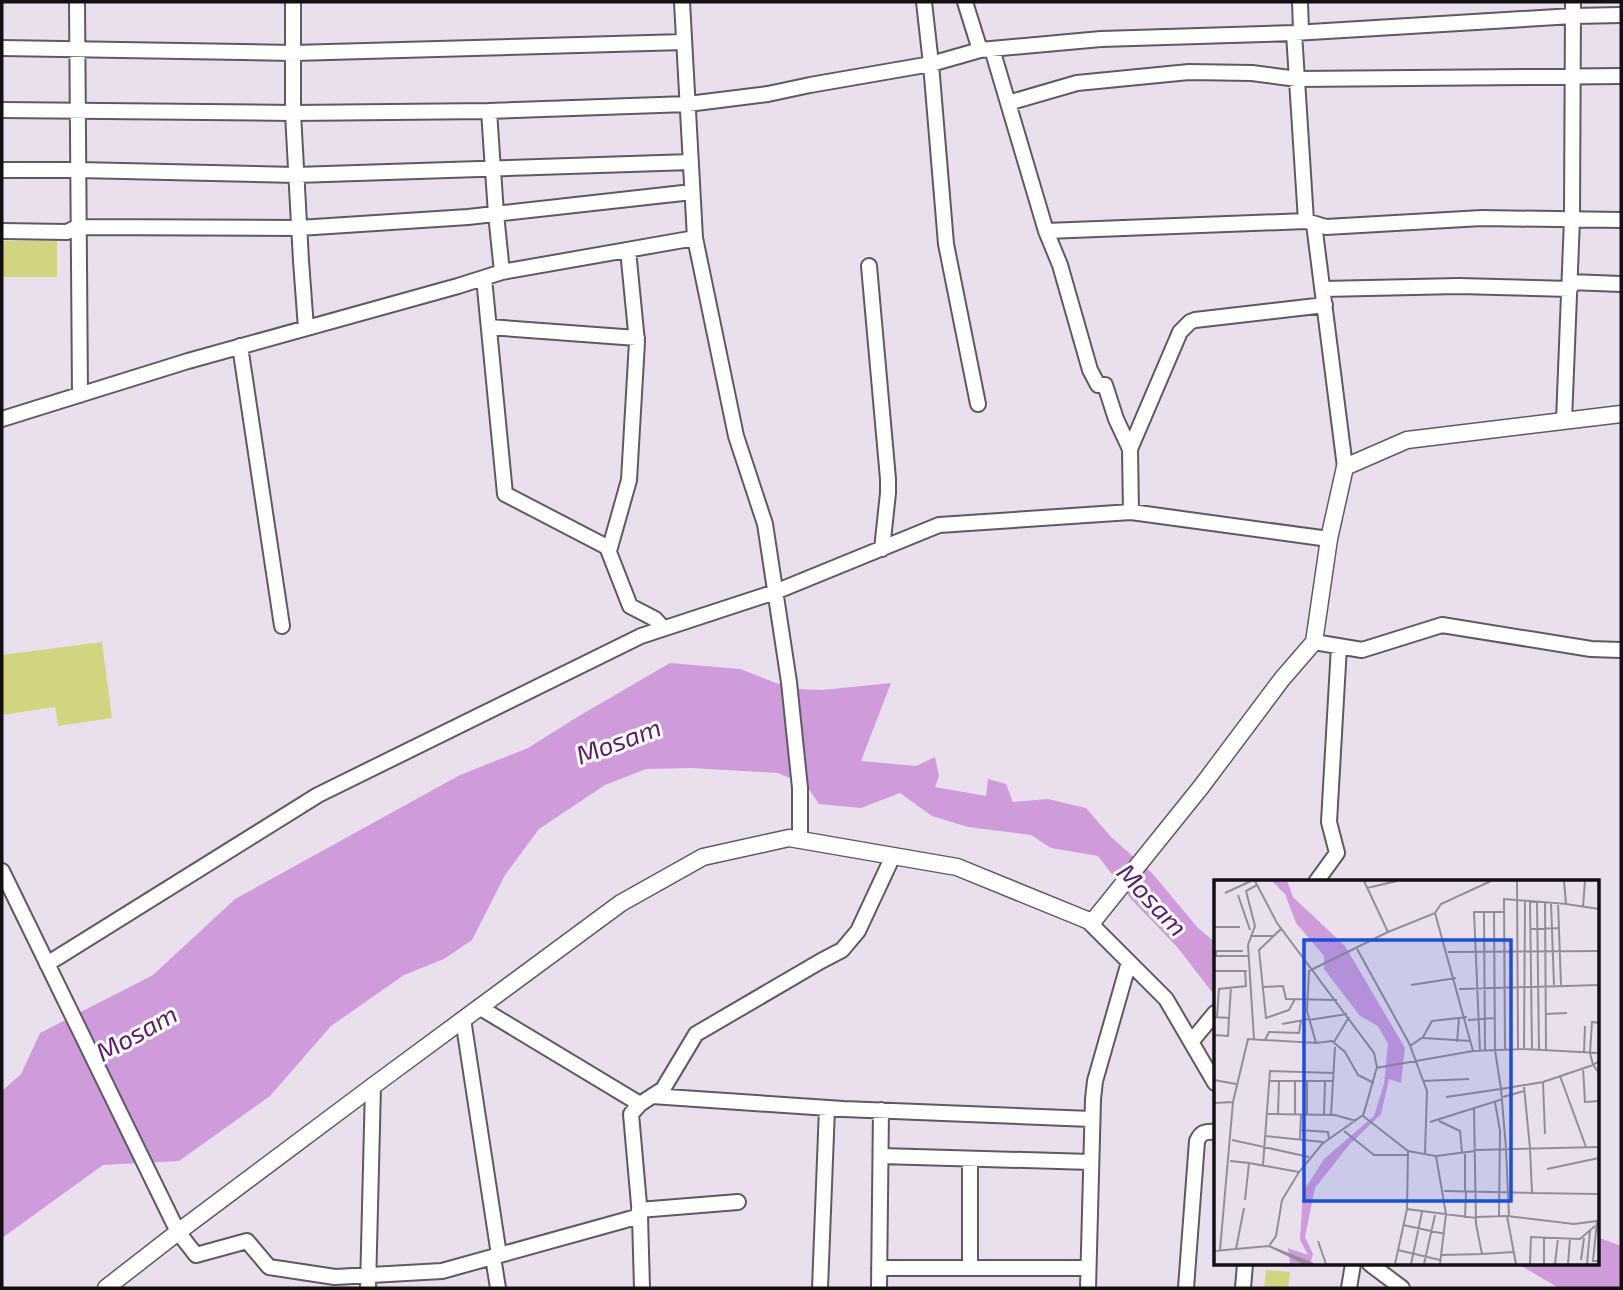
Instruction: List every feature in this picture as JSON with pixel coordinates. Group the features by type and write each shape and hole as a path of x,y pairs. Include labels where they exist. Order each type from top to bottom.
{"street":[{"path":"77,2 79,394"},
{"path":"293,2 293,113 306,328"},
{"path":"682,2 695,238 736,436 765,524 789,682 800,788 800,840"},
{"path":"924,2 946,244 978,404"},
{"path":"965,2 1008,103 1046,231 1060,265 1090,370 1098,384 1105,385 1116,419 1130,449"},
{"path":"1090,920 1201,788 1282,679 1314,642 1329,539 1345,467 1323,289 1310,223 1297,79 1300,2"},
{"path":"1564,421 1572,219 1573,9"},
{"path":"2,110 293,113 489,111 688,104 768,94 931,64 986,50 1101,39 1298,32 1573,9 1621,15"},
{"path":"2,48 293,53 684,43"},
{"path":"1008,103 1077,83 1189,72 1252,73 1297,79 1621,76"},
{"path":"489,111 502,272"},
{"path":"2,170 296,175 691,162"},
{"path":"2,231 67,232 77,227 299,228 496,214 692,192"},
{"path":"1046,231 1310,223 1326,227 1482,218 1621,220"},
{"path":"2,419 240,346 502,272 695,238"},
{"path":"609,551 628,488 637,338 628,250"},
{"path":"869,266 888,479 882,549"},
{"path":"484,278 505,494 607,547 631,606 655,619 663,628"},
{"path":"1323,289 1621,284"},
{"path":"1131,512 1130,449 1180,332 1195,320 1325,305"},
{"path":"489,327 637,338"},
{"path":"240,346 282,626"},
{"path":"1345,467 1407,440 1621,414"},
{"path":"47,964 318,795 640,636 775,592 939,525 1131,512 1329,539"},
{"path":"1314,642 1362,650 1442,625 1591,649 1621,650"},
{"path":"1318,880 1337,851 1329,822 1339,646"},
{"path":"106,1288 621,903 703,857 789,838 957,867 1090,920 1166,999 1214,1081"},
{"path":"642,1288 640,1213 631,1114 639,1104 663,1089 696,1034 842,950 858,931 893,856"},
{"path":"2,871 155,1187 178,1232 195,1255 247,1241 269,1267 368,1282 442,1271 640,1213 738,1202"},
{"path":"1088,1288 1091,1119 1095,1081 1129,962"},
{"path":"479,1007 639,1104"},
{"path":"1191,1042 1214,1015"},
{"path":"463,1019 496,1256 498,1288"},
{"path":"368,1282 373,1086"},
{"path":"652,1096 827,1108 1091,1119"},
{"path":"820,1288 827,1108"},
{"path":"879,1288 881,1110"},
{"path":"1186,1288 1197,1140 1203,1132 1214,1132"},
{"path":"881,1156 1091,1162"},
{"path":"970,1159 970,1268"},
{"path":"1242,1288 1245,1266"},
{"path":"1349,1288 1353,1266"},
{"path":"1373,1266 1402,1288"},
{"path":"879,1268 1088,1268"}],"water":[{"name":"Mosam","path":"670,663 740,669 799,689 822,690 891,683 861,761 916,766 935,757 939,776 935,787 986,796 988,779 1006,784 1013,802 1048,799 1086,808 1111,837 1152,873 1198,928 1214,941 1214,995 1178,948 1131,899 1098,856 1051,848 1031,835 968,827 932,816 900,793 861,808 819,804 806,785 778,773 692,768 646,769 605,785 539,829 505,875 472,940 444,959 404,975 331,1026 270,1096 179,1161 103,1165 2,1238 2,1091 21,1074 40,1033 153,975 235,899 460,775 528,748"},
{"path":"1598,1237 1621,1246 1621,1288 1559,1288 1521,1266 1598,1266"}],"building":[{"path":"2,241 57,241 57,277 2,277"},
{"path":"102,642 112,718 58,726 55,707 2,715 2,655"},
{"path":"1266,1270 1290,1272 1288,1288 1264,1288"}]}
